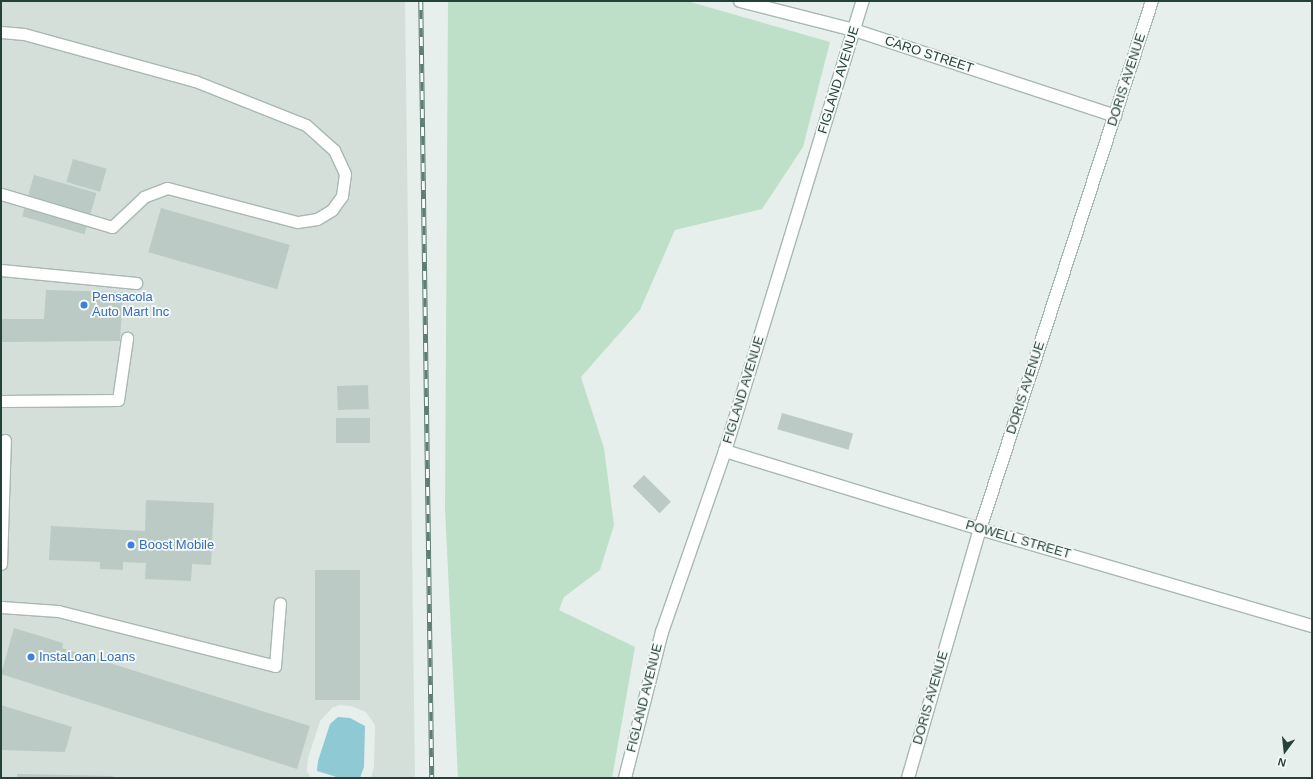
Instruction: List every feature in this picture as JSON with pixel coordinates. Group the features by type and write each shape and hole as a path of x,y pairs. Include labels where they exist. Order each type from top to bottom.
{"street":[{"name":"CARO STREET","path":"740,1 854,30 1115,116"},
{"name":"FIGLAND AVENUE","path":"624,778 662,632 725,451 863,1"},
{"name":"DORIS AVENUE","path":"908,778 980,529 1152,1"},
{"name":"POWELL STREET","path":"725,451 980,529 1312,626"}],"lane":[{"path":"1,32 24,34 195,81 306,125 334,150 345,174 342,196 332,210 317,219 297,222 167,188 144,197 112,227 1,194"},
{"path":"1,270 136,283"},
{"path":"1,401 118,400 127,338"},
{"path":"1,564 5,440"},
{"path":"1,607 58,611 275,666 280,603"}],"shaded area":[{"path":"1,1 405,1 415,778 371,778 374,767 375,725 366,712 351,706 339,705 332,708 320,721 308,758 307,771 311,778 1,778"}],"green space":[{"path":"448,1 687,1 830,42 803,147 762,209 675,230 640,310 581,377 604,448 614,525 600,570 564,597 559,610 635,647 612,778 458,778 445,508"}],"water":[{"path":"338,717 350,718 365,726 364,767 360,778 340,778 317,771 318,761 330,724"}],"building":[{"path":"73,159 107,169 100,192 66,182"},
{"path":"34,175 96,193 85,234 22,216"},
{"path":"161,208 290,245 277,289 148,252"},
{"name":"Pensacola Auto Mart Inc","path":"46,290 123,292 120,341 1,342 1,319 44,319"},
{"path":"368,385 369,409 338,410 337,386"},
{"path":"782,413 853,433 848,450 777,429"},
{"path":"336,418 370,418 370,443 336,443"},
{"path":"644,475 671,502 660,513 633,486"},
{"name":"Boost Mobile","path":"146,500 214,503 211,565 192,564 191,581 145,579 146,563 123,562 123,570 100,569 100,562 49,560 51,526 145,531"},
{"path":"315,570 360,570 360,700 315,700"},
{"path":"14,628 63,643 62,648 310,726 297,769 1,674"},
{"path":"1,705 72,727 65,752 1,750"},
{"path":"17,774 113,776 113,778 17,778"}],"railway":[{"path":"421,1 432,778"}],"place":[{"name":"Pensacola Auto Mart Inc","path":"84,305"},
{"name":"Boost Mobile","path":"131,545"},
{"name":"InstaLoan Loans","path":"31,657"}]}
